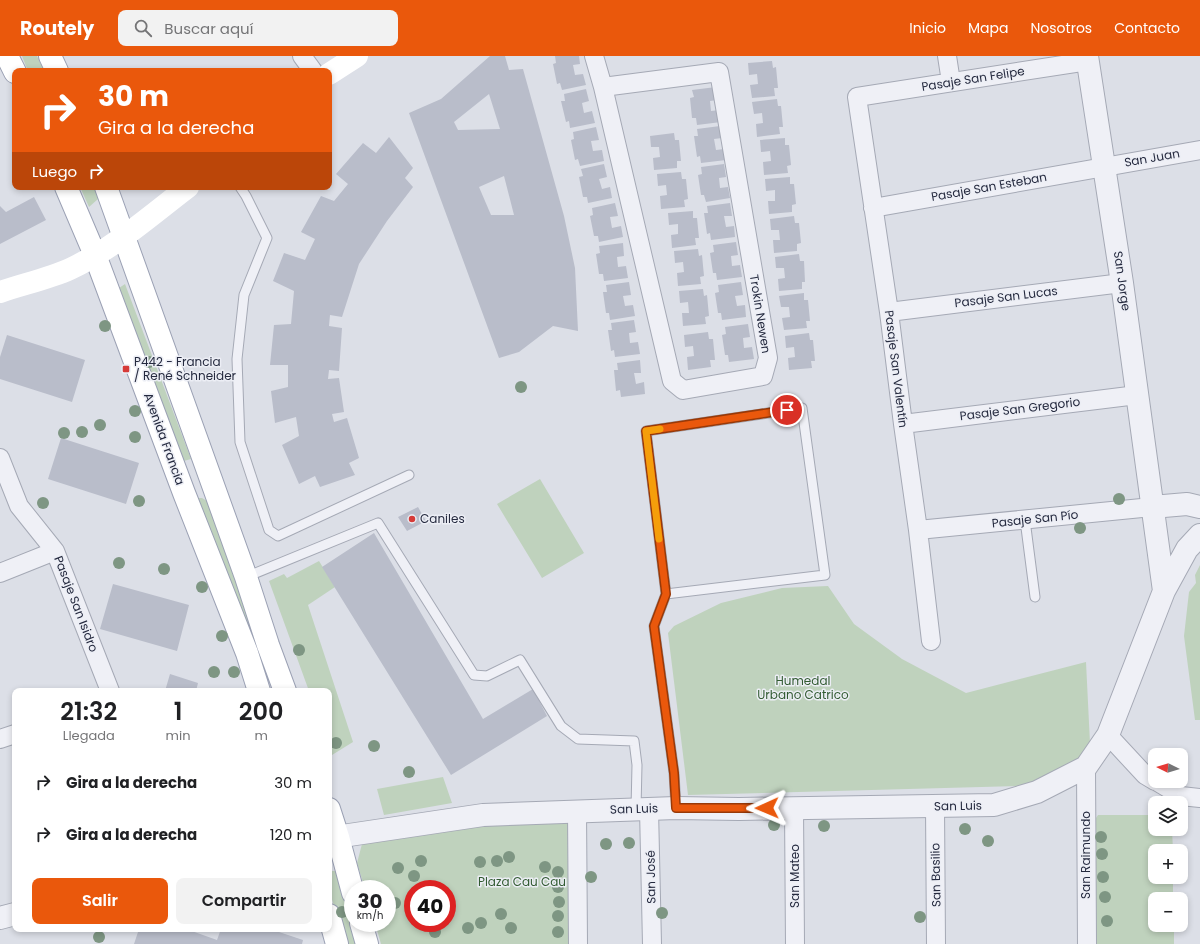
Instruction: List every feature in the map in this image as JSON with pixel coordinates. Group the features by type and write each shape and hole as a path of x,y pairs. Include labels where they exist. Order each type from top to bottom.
{"main road":[{"path":"7,56 13,68"},
{"path":"50,56 56,68"},
{"path":"332,72 357,56"},
{"name":"Avenida Francia","path":"67,190 96,255 184,494 246,653 258,688"},
{"path":"107,190 213,484 284,688"},
{"path":"0,292 70,269 96,255 124,236 179,190"},
{"path":"184,494 213,484"},
{"path":"246,653 268,645"},
{"path":"333,838 349,880"},
{"path":"332,927 336,944"},
{"path":"364,932 367,944"}],"street":[{"path":"302,56 311,68"},
{"name":"Trokin Newen","path":"594,56 672,381 683,390 763,376 768,358 719,72 602,87"},
{"path":"947,56 951,82"},
{"name":"Pasaje San Felipe","path":"857,97 1088,58"},
{"name":"San Jorge","path":"1088,58 1122,282 1164,592"},
{"name":"Pasaje San Valentín","path":"857,97 889,312 931,641"},
{"name":"San Juan","path":"1105,166 1200,150"},
{"name":"Pasaje San Esteban","path":"873,208 1105,166"},
{"name":"Pasaje San Lucas","path":"889,312 1122,282"},
{"name":"Pasaje San Gregorio","path":"903,424 1137,395"},
{"name":"Pasaje San Isidro","path":"0,458 19,506 55,551 109,688"},
{"path":"1152,507 1188,504 1200,507"},
{"name":"Pasaje San Pío","path":"918,530 1152,507"},
{"name":"San Luis","path":"333,838 483,815 676,808 994,805 1037,792 1086,767 1108,736 1164,592 1187,549 1200,535"},
{"path":"0,574 55,551"},
{"path":"0,739 12,735"},
{"path":"1108,736 1148,777"},
{"name":"San Raimundo","path":"1086,767 1087,944"},
{"path":"1167,788 1181,796 1200,798"},
{"name":"San Basilio","path":"935,806 936,944"},
{"name":"San Mateo","path":"794,808 795,944"},
{"name":"San José","path":"643,809 652,944"},
{"path":"577,811 578,944"},
{"path":"0,918 12,915"}],"lane":[{"path":"242,190 267,238 244,295 236,359 240,442 269,530 278,536 409,475"},
{"path":"666,594 825,575 802,408 646,431 666,594 654,626 674,773 676,808"},
{"path":"1025,520 1035,597"},
{"path":"246,577 378,523 474,675 487,676 520,660 561,726 578,739 634,740 636,765 643,809"}],"green space":[{"path":"22,56 37,56 43,68 27,68"},
{"path":"81,190 96,190 98,199 89,207"},
{"path":"125,284 191,459 180,462 116,290"},
{"path":"540,479 584,553 542,578 497,504"},
{"path":"196,498 202,498 207,501 251,623 248,627"},
{"path":"319,561 335,587 308,605 353,742 332,755 332,688 308,688 269,581 284,574 287,578"},
{"path":"1200,565 1200,720 1195,720 1184,636 1189,592 1196,583 1195,575"},
{"name":"Humedal Urbano Catrico","path":"828,586 854,624 902,659 966,693 1086,662 1092,784 688,795 668,633 674,626 721,603 782,588"},
{"path":"443,777 452,803 384,815 377,789"},
{"path":"1098,815 1148,815 1148,836 1172,836 1173,844 1148,844 1148,884 1173,884 1173,892 1148,892 1148,932 1174,932 1174,944 1095,944 1092,824"},
{"name":"Plaza Cau Cau","path":"583,819 586,944 381,944 378,932 396,932 396,880 362,880 357,863 362,844 479,822"},
{"path":"332,871 337,871 344,898 344,932 353,932 356,944 344,944 332,899"}],"building":[{"path":"490,56 505,56 509,70 523,69 564,216 575,268 578,331 553,326 519,352 499,358 409,113 441,99","holes":["489,94 500,129 458,130 454,122","504,176 514,215 491,215 479,187"]},
{"path":"555,56 579,56 580,64 573,65 575,75 583,74 586,85 562,90 560,83 557,84 553,64 556,63"},
{"path":"772,61 773,68 776,67 778,88 774,88 775,96 752,98 750,85 758,84 757,74 749,75 748,63"},
{"path":"716,87 717,100 710,101 711,111 720,110 721,122 697,125 696,118 692,118 690,98 694,97 692,90"},
{"path":"586,89 589,101 582,103 584,113 592,111 595,123 570,128 569,121 566,122 561,101 565,101 564,94"},
{"path":"777,99 778,106 781,106 783,127 779,127 780,134 757,137 756,124 763,123 762,113 754,114 752,102"},
{"path":"720,126 722,138 714,139 716,150 724,149 726,160 701,163 700,156 697,157 694,136 698,136 697,129"},
{"path":"596,127 599,140 591,141 593,151 602,150 604,161 580,166 578,159 575,160 571,140 574,139 573,132"},
{"path":"674,133 675,140 679,140 681,161 677,161 677,168 654,170 653,158 660,157 659,147 651,147 650,136"},
{"path":"389,137 413,168 405,178 413,187 387,221 359,264 342,317 330,315 329,326 342,328 339,371 329,370 328,379 339,378 344,412 332,414 334,422 347,418 359,458 349,463 355,475 320,487 315,476 299,484 282,445 299,436 296,417 275,423 271,391 288,387 288,365 270,365 274,325 291,324 294,291 273,281 284,253 305,260 315,239 301,232 321,196 334,201 348,184 336,174 363,143 376,153"},
{"path":"785,138 785,145 789,145 791,165 787,166 788,173 764,175 763,162 771,161 770,151 761,152 760,140"},
{"path":"604,164 607,177 599,179 602,189 610,187 612,198 588,203 587,197 583,197 579,177 583,176 581,169"},
{"path":"724,164 726,177 719,178 720,188 728,187 730,198 706,202 704,195 701,195 698,175 702,174 701,167"},
{"path":"681,172 682,179 686,179 688,199 684,200 685,207 661,209 660,196 667,195 666,185 658,186 657,174"},
{"path":"790,177 790,184 794,184 796,204 792,205 792,212 769,214 768,201 775,201 775,190 766,191 765,179"},
{"path":"34,197 46,220 0,244 0,206 6,212"},
{"path":"615,203 618,216 610,217 612,228 621,226 623,237 599,242 598,236 594,236 590,216 593,215 592,208"},
{"path":"730,203 732,216 724,216 726,227 734,226 735,237 711,240 710,233 707,234 704,213 708,213 707,206"},
{"path":"693,211 693,218 697,218 699,238 695,238 696,245 672,248 671,235 678,234 678,224 669,225 668,213"},
{"path":"794,216 795,223 799,223 801,243 797,244 797,251 774,253 773,240 780,240 779,230 771,230 770,219"},
{"path":"736,242 738,255 731,256 732,266 740,265 742,277 717,280 716,273 713,273 710,253 714,252 713,245"},
{"path":"623,243 624,256 617,257 618,267 626,266 628,278 604,281 603,274 599,274 596,254 600,253 599,246"},
{"path":"698,249 699,256 702,255 704,276 700,277 701,284 678,286 677,273 684,272 683,262 675,263 674,251"},
{"path":"799,254 800,261 804,261 805,282 802,282 802,289 779,291 778,279 785,278 784,268 776,268 775,257"},
{"path":"629,282 631,295 623,296 625,306 633,305 635,316 610,320 609,313 606,313 603,292 607,292 606,285"},
{"path":"741,282 743,295 735,296 737,306 745,305 746,317 722,320 721,313 718,313 715,293 719,292 718,285"},
{"path":"703,289 704,296 707,295 709,316 705,317 706,324 683,326 682,313 689,313 688,302 680,303 679,291"},
{"path":"804,293 804,300 808,300 810,321 806,321 807,328 784,330 782,318 790,317 789,307 781,307 779,296"},
{"path":"634,320 636,332 629,333 630,343 638,342 640,354 615,357 614,350 611,351 608,330 612,330 611,323"},
{"path":"748,324 750,337 743,338 744,348 752,347 754,359 729,362 728,355 725,355 722,335 726,334 725,327"},
{"path":"708,332 709,339 713,339 715,360 710,360 711,367 688,370 687,357 694,356 693,346 685,347 684,335"},
{"path":"809,333 810,340 813,340 815,361 811,361 812,368 789,370 788,358 795,357 794,347 786,348 785,336"},
{"path":"7,335 85,360 72,402 0,379 0,357"},
{"path":"640,360 641,373 634,373 636,384 644,382 645,394 621,397 620,390 616,391 614,370 618,370 617,363"},
{"path":"61,438 139,463 126,504 48,479"},
{"name":"Caniles","path":"418,507 426,521 407,531 398,517"},
{"path":"374,533 483,719 533,689 547,716 451,775 322,567"},
{"path":"113,584 189,605 177,651 100,629"},
{"path":"170,674 198,683 197,688 166,688"},
{"path":"138,932 194,932 217,940 220,932 279,932 303,940 302,944 134,944"}],"slow traffic":[{"path":"659,539 646,431 660,429"}],"place":[{"name":"P442 - Francia / René Schneider","path":"126,369"},
{"name":"Caniles","path":"412,519"}],"route":[{"path":"767,808 676,808 674,773 654,626 666,594 646,431 787,410"}]}
